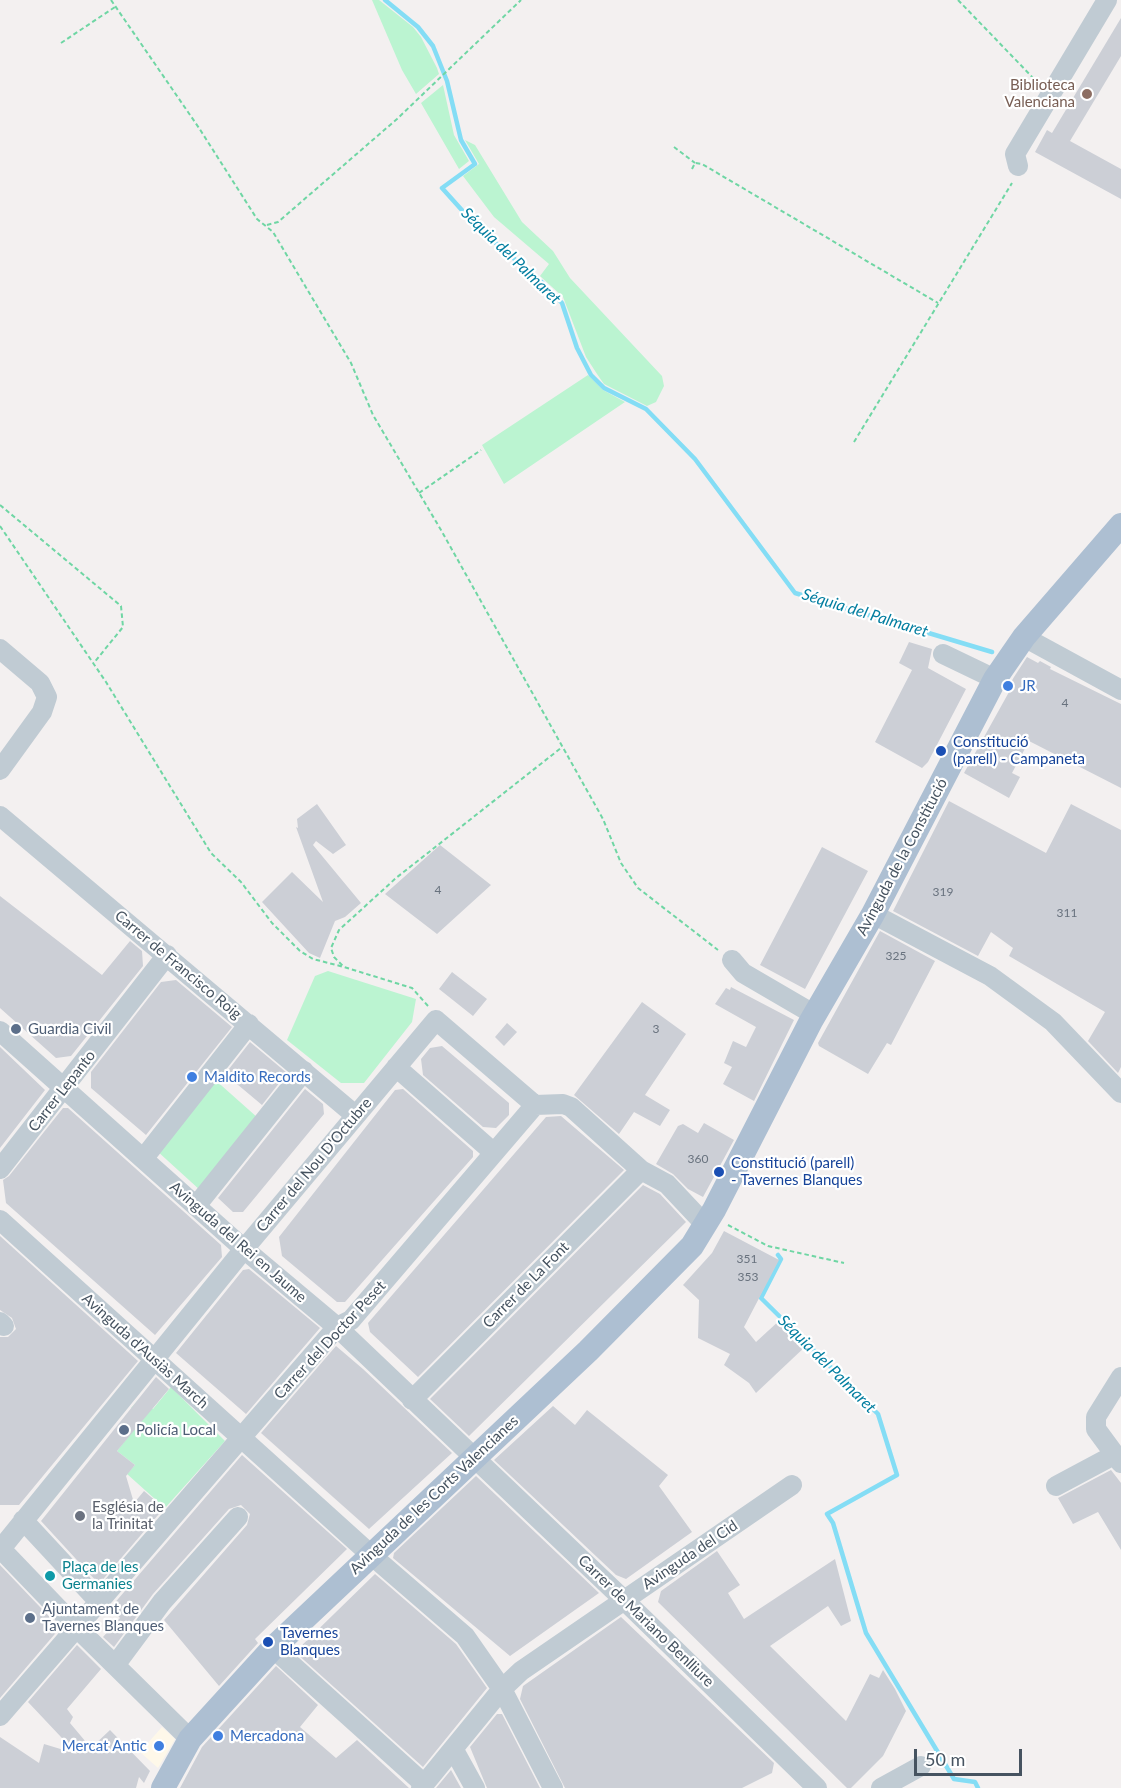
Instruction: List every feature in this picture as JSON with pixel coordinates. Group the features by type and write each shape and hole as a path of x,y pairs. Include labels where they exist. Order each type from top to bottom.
{"main road":[{"name":"Avinguda de la Constitució","path":"710,1216 815,1015 873,914 995,679 1024,637 1121,525"},
{"name":"Avinguda de les Corts Valencianes","path":"163,1788 190,1738 273,1648 370,1554 588,1351 692,1246 710,1216"}],"street":[{"path":"1018,166 1015,154 1107,0"},
{"path":"1024,637 1121,690"},
{"path":"0,649 40,683 46,697 42,712 0,770"},
{"path":"943,654 995,679"},
{"name":"Carrer de Francisco Roig","path":"0,816 355,1114"},
{"path":"873,914 990,975 1053,1022 1121,1093"},
{"name":"Carrer Lepanto","path":"0,1169 167,955"},
{"path":"732,960 743,973 815,1015"},
{"path":"436,1020 535,1105 563,1104 571,1107 641,1170 667,1184 698,1217 710,1216"},
{"name":"Carrer del Nou D'Octubre","path":"7,1535 355,1114 436,1020"},
{"path":"143,1159 249,1024"},
{"name":"Avinguda del Rei en Jaume","path":"0,1031 244,1249 337,1327 474,1456"},
{"path":"396,1067 493,1152"},
{"path":"196,1206 304,1071"},
{"name":"Carrer del Doctor Peset","path":"0,1716 337,1327 351,1320 535,1105"},
{"name":"Carrer de La Font","path":"412,1400 641,1170"},
{"name":"Avinguda d'Ausiàs March","path":"0,1221 370,1554 465,1636 502,1689 553,1788"},
{"path":"1056,1486 1118,1459 1096,1430 1096,1417 1121,1377"},
{"name":"Carrer de Mariano Benlliure","path":"474,1456 817,1788"},
{"name":"Avinguda del Cid","path":"423,1786 502,1689 521,1671 792,1485"},
{"path":"114,1661 162,1602 238,1518"},
{"path":"7,1535 100,1603"},
{"path":"7,1535 77,1629 114,1661 190,1738"},
{"path":"273,1648 423,1786"},
{"path":"454,1750 475,1788"},
{"path":"881,1788 921,1766"}],"path":[{"path":"111,0 199,128 257,219 273,232 351,363 373,415 603,819 621,863 638,888 732,960"},
{"path":"267,225 278,222 441,79 521,0"},
{"path":"958,0 1043,88 1051,93"},
{"path":"61,43 115,7"},
{"path":"674,147 695,163 702,164 938,303"},
{"path":"692,169 695,163"},
{"path":"854,442 1019,173 1018,166"},
{"path":"419,494 481,450"},
{"path":"0,505 121,606 123,627 93,664"},
{"path":"0,526 93,664 212,853 241,882 272,923 300,951 313,959 412,988 424,999 436,1020"},
{"path":"344,967 334,957 331,948 339,930 396,878 561,748"},
{"path":"710,1216 768,1246 844,1263"}],"shaded area":[{"name":"Mercat Antic","path":"162,1727 175,1739 158,1768 140,1752"}],"green space":[{"path":"372,0 379,0 413,27 421,37 437,68 439,74 416,94 402,70"},
{"path":"443,85 454,135 469,161 459,169 421,103"},
{"path":"465,140 475,145 522,222 553,251 570,278 662,376 664,386 656,402 647,406 604,384 586,357 563,297 540,276 549,264 494,217 463,176 479,164"},
{"path":"588,375 603,390 625,402 504,484 482,445"},
{"path":"328,971 416,999 412,1022 364,1083 341,1083 287,1040 315,976"},
{"path":"213,1078 258,1118 201,1191 156,1150"},
{"path":"171,1387 225,1441 165,1508 127,1474 135,1465 117,1451 143,1418 131,1408 139,1399 153,1409"}],"building":[{"name":"Biblioteca Valenciana","path":"1121,18 1121,56 1070,141 1121,169 1121,199 1035,152 1047,130 1052,133"},
{"path":"909,642 932,649 928,668 966,689 928,762 922,768 875,742 912,670 899,663"},
{"path":"1027,657 1038,663 1040,661 1051,667 1050,669 1121,704 1121,788 1029,741 1012,773 1020,777 1009,798 964,773 1009,692 1006,691"},
{"path":"949,801 1046,853 1071,804 1121,830 1121,1067 1118,1073 1088,1041 1105,1012 1009,956 1013,948 991,932 978,956 893,911"},
{"path":"317,804 346,845 333,854 316,841 313,845 361,903 345,917 335,921 320,958 309,953 262,902 292,872 323,902 296,827 298,828 297,819"},
{"path":"440,845 491,885 437,934 385,894"},
{"path":"822,847 868,871 805,989 760,965"},
{"path":"0,896 102,975 130,941 142,951 143,966 71,1056 56,1058 0,1008"},
{"path":"880,931 935,961 891,1045 887,1043 868,1074 819,1046 818,1043"},
{"path":"452,972 487,999 473,1016 439,989"},
{"path":"176,980 232,1027 146,1135 91,1088 91,1072 161,982"},
{"path":"731,987 794,1020 754,1101 723,1084 732,1067 724,1063 733,1041 746,1047 756,1027 715,1004 726,988 730,990"},
{"path":"642,1002 686,1034 645,1095 670,1110 660,1126 634,1112 619,1134 574,1095"},
{"path":"507,1023 517,1032 504,1046 495,1037"},
{"path":"250,1042 287,1073 262,1105 225,1074"},
{"path":"442,1046 509,1103 509,1115 496,1128 483,1127 423,1075 421,1059 430,1048"},
{"path":"0,1047 45,1090 0,1148"},
{"path":"305,1089 323,1104 324,1114 243,1212 233,1212 218,1198"},
{"path":"403,1089 473,1151 473,1157 345,1302 337,1302 282,1256 279,1237 395,1090"},
{"path":"63,1108 68,1108 221,1245 222,1257 155,1335 6,1203 3,1180 9,1176"},
{"path":"561,1116 624,1170 418,1377 370,1332 368,1323 546,1117"},
{"path":"704,1123 734,1140 703,1197 688,1189 673,1174 656,1164 678,1126 683,1124 698,1133"},
{"path":"643,1185 660,1194 686,1222 469,1436 430,1399"},
{"path":"724,1231 779,1260 744,1327 756,1342 781,1319 807,1345 756,1393 749,1383 724,1365 730,1354 698,1338 699,1300 683,1285 712,1253"},
{"path":"0,1236 138,1361 19,1505 0,1505 0,1337 8,1337 16,1329 12,1318 0,1310"},
{"path":"249,1269 320,1328 246,1414 176,1353 243,1270"},
{"path":"336,1346 452,1453 369,1529 261,1433"},
{"path":"156,1377 169,1389 117,1451 135,1465 126,1476 134,1503 144,1491 164,1508 99,1584 41,1521"},
{"path":"553,1406 575,1425 587,1410 668,1475 659,1486 692,1532 626,1579 616,1575 494,1460"},
{"path":"242,1455 347,1549 255,1639 258,1643 219,1686 164,1620 247,1525 250,1514 241,1505 229,1509 153,1594 114,1647 103,1637 120,1618 111,1608 112,1606"},
{"path":"1111,1470 1121,1483 1121,1550 1098,1512 1073,1524 1058,1498"},
{"path":"476,1476 599,1593 510,1656 393,1558 394,1553"},
{"path":"717,1551 740,1585 728,1593 744,1619 835,1559 851,1621 841,1626 828,1606 770,1646 846,1721 870,1674 879,1678 883,1670 895,1689 906,1711 883,1756 851,1788 847,1788 658,1602 661,1591"},
{"name":"Ajuntament de Tavernes Blanques","path":"0,1565 60,1628 0,1698"},
{"path":"375,1574 456,1644 487,1688 423,1767 295,1652"},
{"path":"621,1617 774,1763 772,1773 742,1788 565,1788 520,1699 523,1686"},
{"path":"77,1645 101,1669 67,1709 73,1717 70,1723 91,1748 110,1730 150,1771 144,1783 139,1777 136,1788 0,1788 0,1737 39,1763 44,1744 77,1754 28,1702"},
{"path":"276,1666 318,1705 300,1727 336,1758 357,1740 409,1788 180,1788 202,1747"},
{"path":"497,1714 502,1714 540,1788 487,1788 470,1747"},
{"path":"451,1770 461,1788 436,1788"}],"waterway":[{"name":"Séquia del Palmaret","path":"385,0 418,27 433,46 447,81 461,140 475,164 442,188 478,228 545,285 562,303 577,348 591,375 604,388 646,409 695,459 795,593 992,652"},
{"name":"Séquia del Palmaret","path":"778,1255 781,1259 761,1298 878,1414 897,1475 827,1514 833,1523 866,1633 954,1779 975,1782 978,1788"}],"place":[{"name":"Biblioteca Valenciana","path":"1087,94"},
{"name":"JR","path":"1008,686"},
{"name":"Constitució (parell) - Campaneta","path":"941,751"},
{"name":"Guardia Civil","path":"16,1029"},
{"name":"Maldito Records","path":"192,1077"},
{"name":"Constitució (parell) - Tavernes Blanques","path":"719,1172"},
{"name":"Policía Local","path":"124,1430"},
{"name":"Església de la Trinitat","path":"80,1516"},
{"name":"Plaça de les Germanies","path":"50,1576"},
{"name":"Ajuntament de Tavernes Blanques","path":"30,1618"},
{"name":"Tavernes Blanques","path":"268,1642"},
{"name":"Mercadona","path":"218,1736"},
{"name":"Mercat Antic","path":"159,1746"}]}
